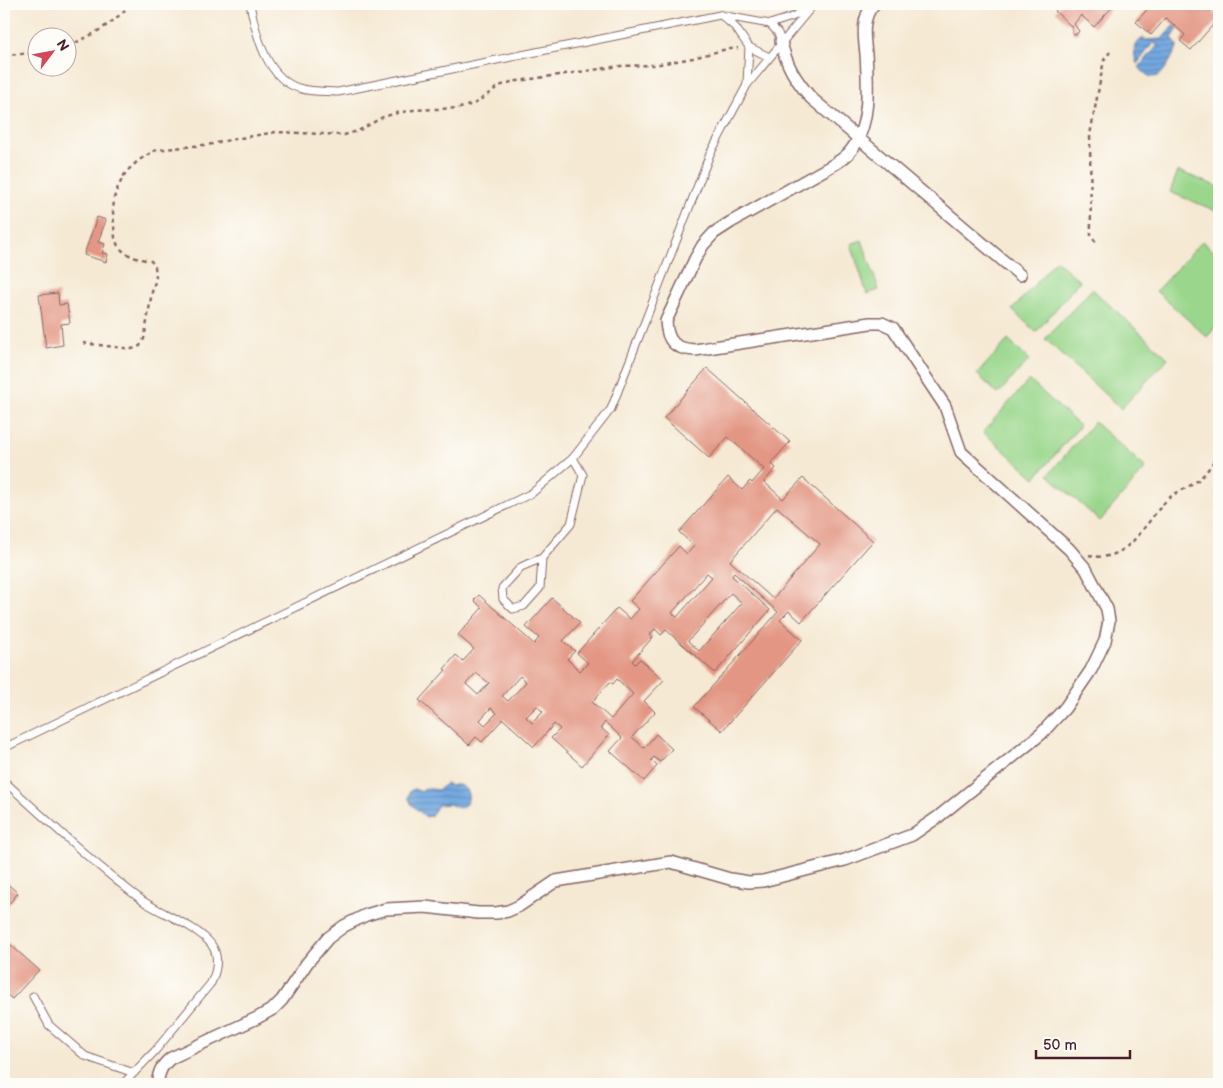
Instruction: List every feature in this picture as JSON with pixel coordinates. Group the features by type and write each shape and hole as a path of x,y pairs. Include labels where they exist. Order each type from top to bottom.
{"street":[{"path":"157,1084 162,1065 170,1058 273,1009 282,1000 307,963 328,938 344,926 366,915 386,910 425,907 478,914 508,911 519,906 556,881 671,862 730,879 750,882 763,881 845,860 912,835 938,817 1041,734 1065,708 1091,670 1105,641 1109,621 1107,609 1086,569 1069,549 961,452 945,406 892,328 882,323 870,322 695,350 684,349 671,340 666,332 666,321 694,259 703,245 714,234 731,222 833,166 848,154 858,139 865,117 867,86 864,36 865,19 869,9 874,4"},
{"path":"781,42 785,59 797,81 811,98 1020,275"}],"lane":[{"path":"250,4 254,23 266,58 283,81 302,89 338,92 720,15 770,24 792,17 812,5"},
{"path":"4,748 532,493 573,458 611,409 710,154 747,85 812,5"},
{"path":"720,15 735,27 749,47 769,57"},
{"path":"770,24 778,33 781,42"},
{"path":"747,85 750,64 749,47"},
{"path":"542,558 540,588 524,606 513,609 503,600 502,588 521,567 542,558 571,524 583,475 573,458"},
{"path":"4,781 110,876 150,906 200,934 210,944 217,956 217,971 211,983 155,1051 123,1084"},
{"path":"33,996 49,1025 85,1056 134,1073"}],"path":[{"path":"78,42 107,25 130,4"},
{"path":"83,343 132,349 140,346 144,340 156,278 155,266 151,261 136,258 125,253 118,246 115,238 113,212 114,198 126,172 139,160 156,150 213,144 276,132 289,131 344,135 358,131 383,117 397,113 414,110 460,108 476,103 500,86 511,82 620,66 654,64 693,58 723,50 749,47"},
{"path":"1096,242 1091,237 1090,135 1104,60 1110,52"},
{"path":"4,55 28,54"},
{"path":"1069,549 1094,556 1108,557 1122,552 1136,539 1168,499 1199,480 1219,454"}],"green space":[{"path":"1178,171 1219,187 1219,212 1170,192"},
{"path":"862,240 879,290 867,294 851,244"},
{"path":"1202,241 1219,256 1219,323 1207,337 1156,291"},
{"path":"1056,260 1080,281 1036,332 1012,310"},
{"path":"1092,289 1168,358 1121,409 1045,339"},
{"path":"1008,340 1029,360 998,394 977,374"},
{"path":"1029,380 1080,426 1035,478 983,432"},
{"path":"1094,422 1146,468 1100,521 1048,475"}],"water":[{"path":"1174,25 1178,29 1172,38 1177,48 1162,73 1152,77 1139,67 1158,45 1153,43 1137,64 1135,53 1137,43 1143,38 1146,40 1162,39"},
{"path":"447,783 451,786 461,786 465,789 468,797 464,805 459,808 449,804 438,805 431,816 426,817 412,805 408,797 410,791 414,789 422,792 425,788 438,790"}],"building":[{"path":"1062,4 1115,4 1094,27 1081,15 1074,24 1079,31 1077,34 1074,34 1072,33 1072,27 1055,11"},
{"path":"1152,4 1208,4 1216,11 1213,14 1219,18 1191,50 1180,41 1185,35 1166,18 1151,35 1136,22"},
{"path":"97,217 106,220 98,242 105,244 102,253 108,254 106,262 84,255"},
{"path":"58,293 59,305 67,304 70,323 61,324 63,345 46,348 39,295"},
{"path":"707,368 790,442 771,463 776,468 764,482 783,499 803,478 873,541 801,622 789,611 780,620 802,640 722,731 694,707 778,612 734,573 732,576 770,610 715,673 666,630 661,635 655,629 650,635 653,637 632,661 635,664 640,659 664,680 644,701 655,712 632,737 644,748 656,734 672,749 660,762 654,757 651,760 657,766 644,781 610,751 622,738 605,722 601,728 609,735 582,766 551,738 560,729 554,724 534,747 503,719 482,742 476,737 469,745 419,700 446,670 444,669 456,655 463,661 474,649 458,635 482,608 474,600 479,595 534,644 539,638 526,627 552,598 580,623 563,641 575,651 567,659 580,671 588,663 577,653 617,608 630,619 639,609 630,601 679,546 687,554 694,546 679,532 728,477 742,490 750,481 752,483 764,469 728,437 709,458 664,418","holes":["777,507 820,544 773,599 730,561","707,573 712,577 677,617 672,613","731,593 742,603 699,651 688,641","476,673 489,683 478,695 466,684","520,676 526,682 508,701 502,696","617,679 633,694 611,719 592,702 610,682 613,684","537,706 543,712 532,723 526,717","491,708 497,713 485,725 480,720"]},
{"path":"4,881 18,893 4,910"},
{"path":"4,939 39,970 12,999 6,994 4,996"}]}
